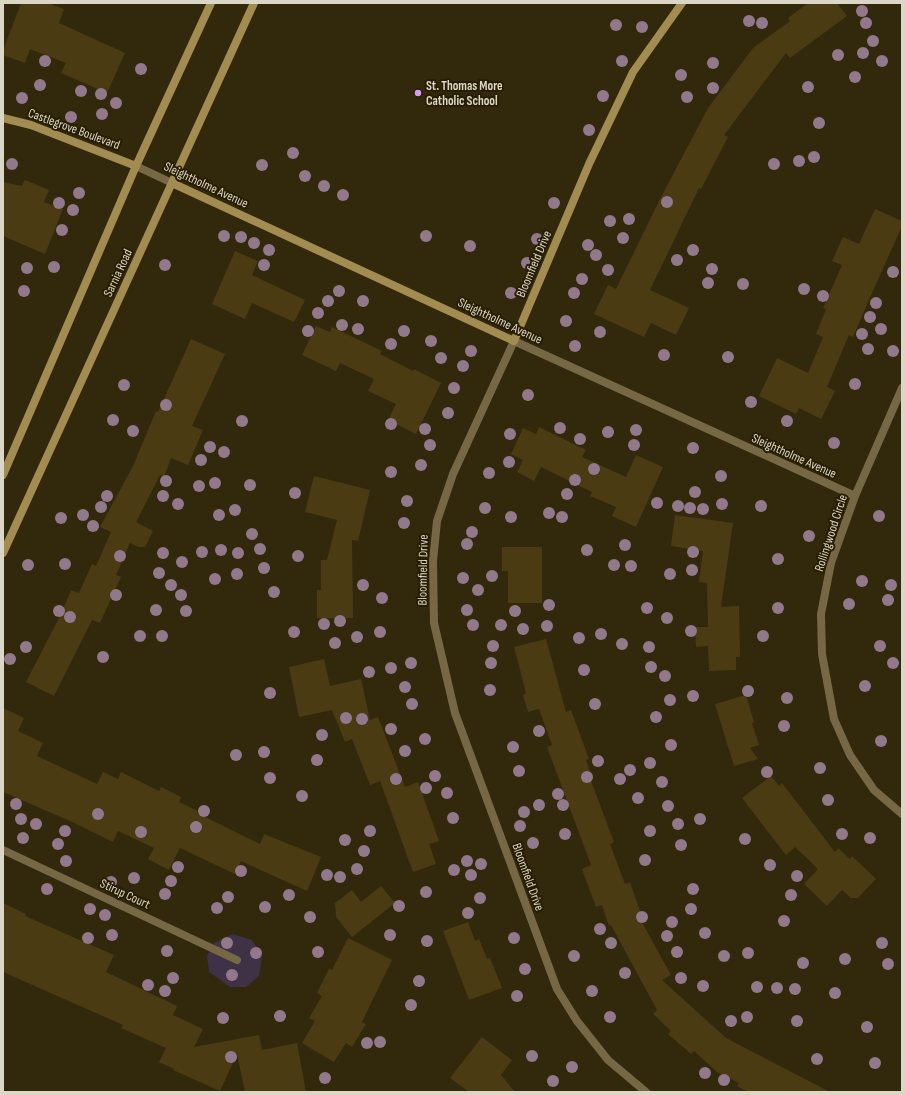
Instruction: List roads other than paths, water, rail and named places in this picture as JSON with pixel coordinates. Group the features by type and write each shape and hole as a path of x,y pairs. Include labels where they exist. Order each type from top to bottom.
{"main road":[{"name":"Sarnia Road","path":"3,476 136,166 211,3"},
{"name":"Sarnia Road","path":"3,552 254,3"},
{"name":"Bloomfield Drive","path":"514,341 589,164 633,72 682,3"},
{"name":"Castlegrove Boulevard","path":"3,118 32,125 136,166"},
{"name":"Sleightholme Avenue","path":"172,182 514,341"}],"street":[{"name":"Sleightholme Avenue","path":"136,166 172,182"},
{"name":"Sleightholme Avenue","path":"514,341 855,496"},
{"name":"Bloomfield Drive","path":"514,341 453,474 437,521 433,561 434,623 455,713 557,989 577,1020 608,1060 646,1092"},
{"name":"Rollingwood Circle","path":"902,388 855,496 831,564 821,614 822,654 834,719 850,755 874,790 902,814"},
{"name":"Stirup Court","path":"3,850 237,960"}],"place":[{"name":"St. Thomas More Catholic School","path":"418,93"}]}
